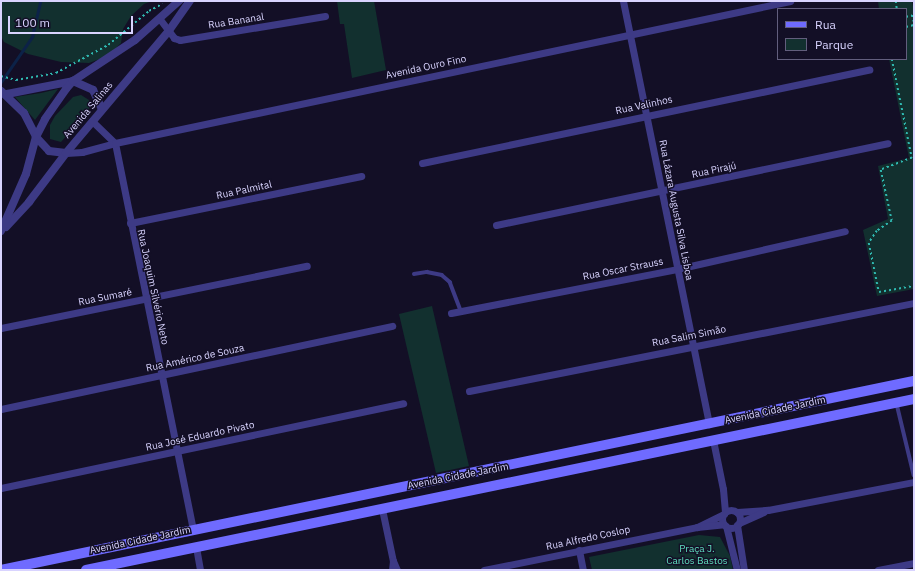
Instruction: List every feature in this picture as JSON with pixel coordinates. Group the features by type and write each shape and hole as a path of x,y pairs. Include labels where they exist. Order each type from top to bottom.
{"main road":[{"name":"Avenida Cidade Jardim","path":"1,570 330,501 505,467 914,381"},
{"name":"Avenida Cidade Jardim","path":"86,570 914,399"},
{"path":"505,467 508,482"},
{"path":"330,501 334,519"}],"street":[{"name":"Avenida Salinas","path":"1,231 26,174 36,137 46,119 73,81 122,50 179,1"},
{"name":"Avenida Salinas","path":"1,231 29,202 92,121 168,32 190,1"},
{"name":"Rua Lázara Augusta Silva Lisboa","path":"623,1 631,34 709,424"},
{"name":"Avenida Ouro Fino","path":"66,153 82,152 115,143 790,1"},
{"name":"Rua Bananal","path":"168,32 174,38 180,40 326,16"},
{"path":"159,18 168,32"},
{"name":"Rua Valinhos","path":"422,163 647,114 870,70"},
{"path":"4,92 73,81 93,90 102,109"},
{"path":"4,92 24,113 36,137 49,151 66,153"},
{"path":"92,121 115,143"},
{"name":"Rua Joaquim Silvério Neto","path":"115,143 130,224 193,529"},
{"name":"Rua Pirajú","path":"496,225 888,143"},
{"name":"Rua Palmital","path":"130,224 361,176"},
{"name":"Rua Oscar Strauss","path":"451,313 677,269 845,231"},
{"name":"Rua Sumaré","path":"1,328 307,266"},
{"name":"Rua Salim Simão","path":"469,391 694,345 914,303"},
{"name":"Rua Américo de Souza","path":"1,409 392,326"},
{"name":"Rua José Eduardo Pivato","path":"1,488 404,403"},
{"path":"713,440 724,489 725,525 737,570"},
{"path":"697,527 724,513 768,510 914,482"},
{"path":"724,489 736,512 744,570"},
{"path":"382,509 396,570"},
{"path":"697,527 738,524 768,510"},
{"name":"Rua Alfredo Coslop","path":"484,570 697,527"},
{"path":"196,547 200,570"},
{"path":"579,550 583,570"},
{"path":"392,570 393,561"},
{"path":"878,570 914,563"}],"lane":[{"path":"414,274 427,272 442,275 450,282 461,311"},
{"path":"897,403 914,475"}],"path":[{"path":"1,76 7,78 36,78 83,60 108,45 149,11 169,1"},
{"path":"907,17 912,16 914,23"},
{"path":"892,60 912,158 914,161"},
{"path":"912,158 881,170 892,221 877,231 869,243 879,292 914,286"}],"green space":[{"path":"1,1 152,1 144,4 131,16 123,29 121,43 108,56 89,63 61,62 28,54 4,42 1,36"},
{"path":"337,1 374,1 386,70 352,78 344,24 340,24"},
{"path":"878,1 912,1 914,12 914,289 877,296 863,230 888,219 878,166 909,158 889,60 907,60 907,8 879,8"},
{"path":"58,89 35,120 15,97 41,93"},
{"path":"81,95 89,100 89,110 61,142 50,139 50,125 55,116 73,97"},
{"path":"432,306 469,466 436,473 399,314"},
{"name":"Praça J. Carlos Bastos","path":"699,535 720,537 730,556 733,570 592,570 589,557"}],"waterway":[{"path":"1,82 32,37 40,1"}]}
